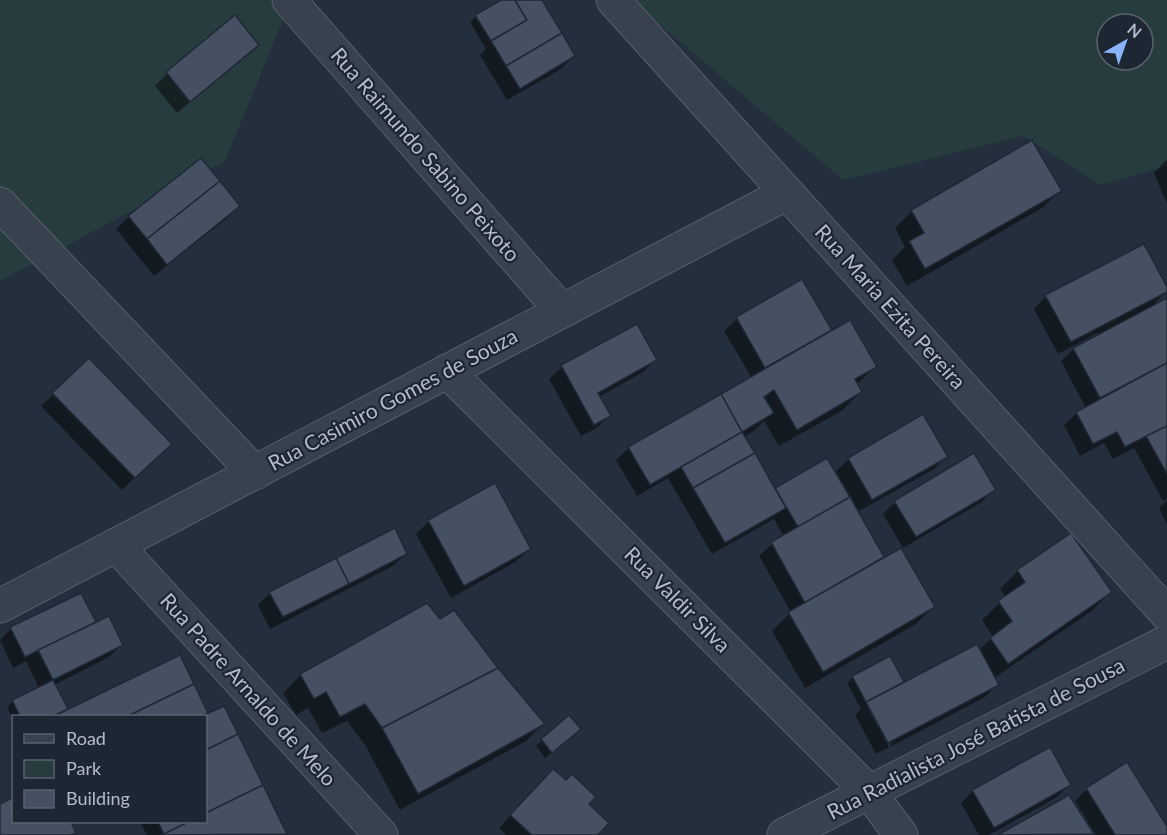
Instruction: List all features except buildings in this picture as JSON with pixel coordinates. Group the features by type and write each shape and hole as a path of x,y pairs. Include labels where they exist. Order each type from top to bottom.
{"street":[{"name":"Rua Raimundo Sabino Peixoto","path":"289,0 562,311"},
{"name":"Rua Maria Ezita Pereira","path":"613,0 1167,614"},
{"name":"Rua Casimiro Gomes de Souza","path":"0,606 787,193"},
{"path":"0,204 255,472"},
{"name":"Rua Valdir Silva","path":"447,371 869,792 901,835"},
{"name":"Rua Padre Arnaldo de Melo","path":"116,545 381,835"},
{"name":"Rua Radialista José Batista de Sousa","path":"784,835 1167,642"}],"green space":[{"path":"0,0 291,0 225,161 0,281"},
{"path":"631,0 1167,0 1167,166 1101,185 1023,136 843,180"}]}
